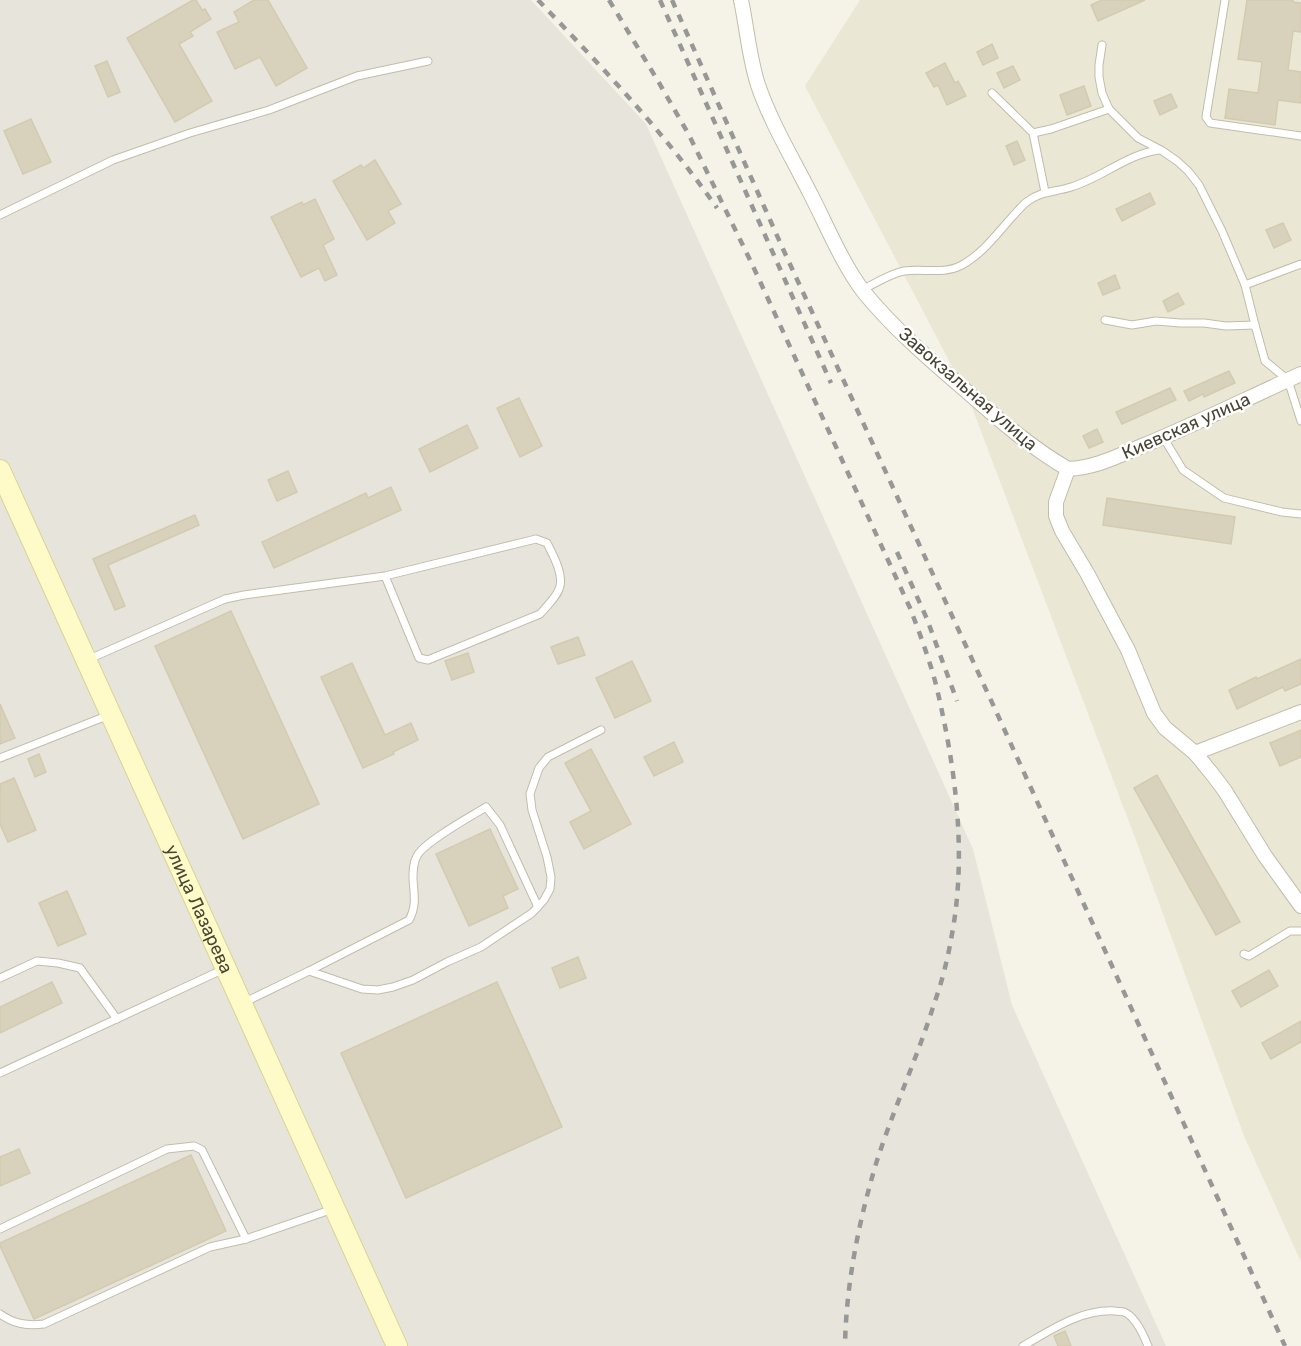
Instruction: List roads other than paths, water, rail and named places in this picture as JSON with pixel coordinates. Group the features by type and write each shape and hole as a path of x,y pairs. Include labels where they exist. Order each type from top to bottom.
{"main road":[{"name":"улица Лазарева","path":"0,470 398,1346"}],"street":[{"name":"Завокзальная улица","path":"741,0 752,63 768,110 838,249 862,290 915,345 999,420 1068,469"},
{"name":"Киевская улица","path":"1068,469 1082,469 1100,463 1295,377"},
{"path":"1068,469 1056,502 1056,516 1062,531 1128,650 1154,713 1165,728 1195,753 1225,792 1265,856 1301,906"},
{"path":"1195,753 1301,712"}],"lane":[{"path":"1225,0 1206,117 1210,123 1301,136"},
{"path":"1102,45 1099,77 1102,93 1109,109 1138,138 1161,150 1188,171 1199,185 1245,285 1265,361 1295,377 1301,421"},
{"path":"0,215 112,159 269,110 357,76 428,61"},
{"path":"992,93 1033,133 1045,192"},
{"path":"1033,133 1109,109"},
{"path":"862,290 884,278 905,271 937,272 960,266 972,259 1027,201 1045,192 1080,184 1136,156 1161,150"},
{"path":"1245,285 1301,264"},
{"path":"1105,320 1132,325 1156,321 1227,326 1255,325"},
{"path":"1163,437 1183,470 1224,498 1282,512 1301,514"},
{"path":"87,660 225,599 385,576 536,539 547,543 559,567 560,586 552,601 540,615 428,660 419,658 385,576"},
{"path":"0,758 111,714"},
{"path":"309,971 362,989 378,990 393,987 413,980 480,946 532,912 544,900 550,889 551,877 532,810 530,794 539,768 548,758 601,730"},
{"path":"242,1003 409,920 415,903 413,877 417,855 425,845 486,807 500,825 538,907"},
{"path":"1244,954 1250,956 1290,931 1301,931"},
{"path":"0,978 37,961 80,968 117,1019"},
{"path":"0,1073 226,968"},
{"path":"0,1229 167,1149 194,1146 202,1150 246,1239"},
{"path":"0,1314 11,1322 29,1326 44,1324 210,1247 246,1239 335,1208"},
{"path":"1023,1346 1071,1320 1086,1314 1108,1311 1125,1312 1136,1323 1148,1346"}],"railway":[{"path":"538,0 654,126 717,208"},
{"path":"609,0 689,135 752,264 910,608 934,678 949,747 956,800 959,854 952,934 937,996 882,1146 869,1189 850,1278 845,1346"},
{"path":"660,0 831,383"},
{"path":"672,0 783,249 1285,1346"},
{"path":"897,552 927,619 957,701"}]}
